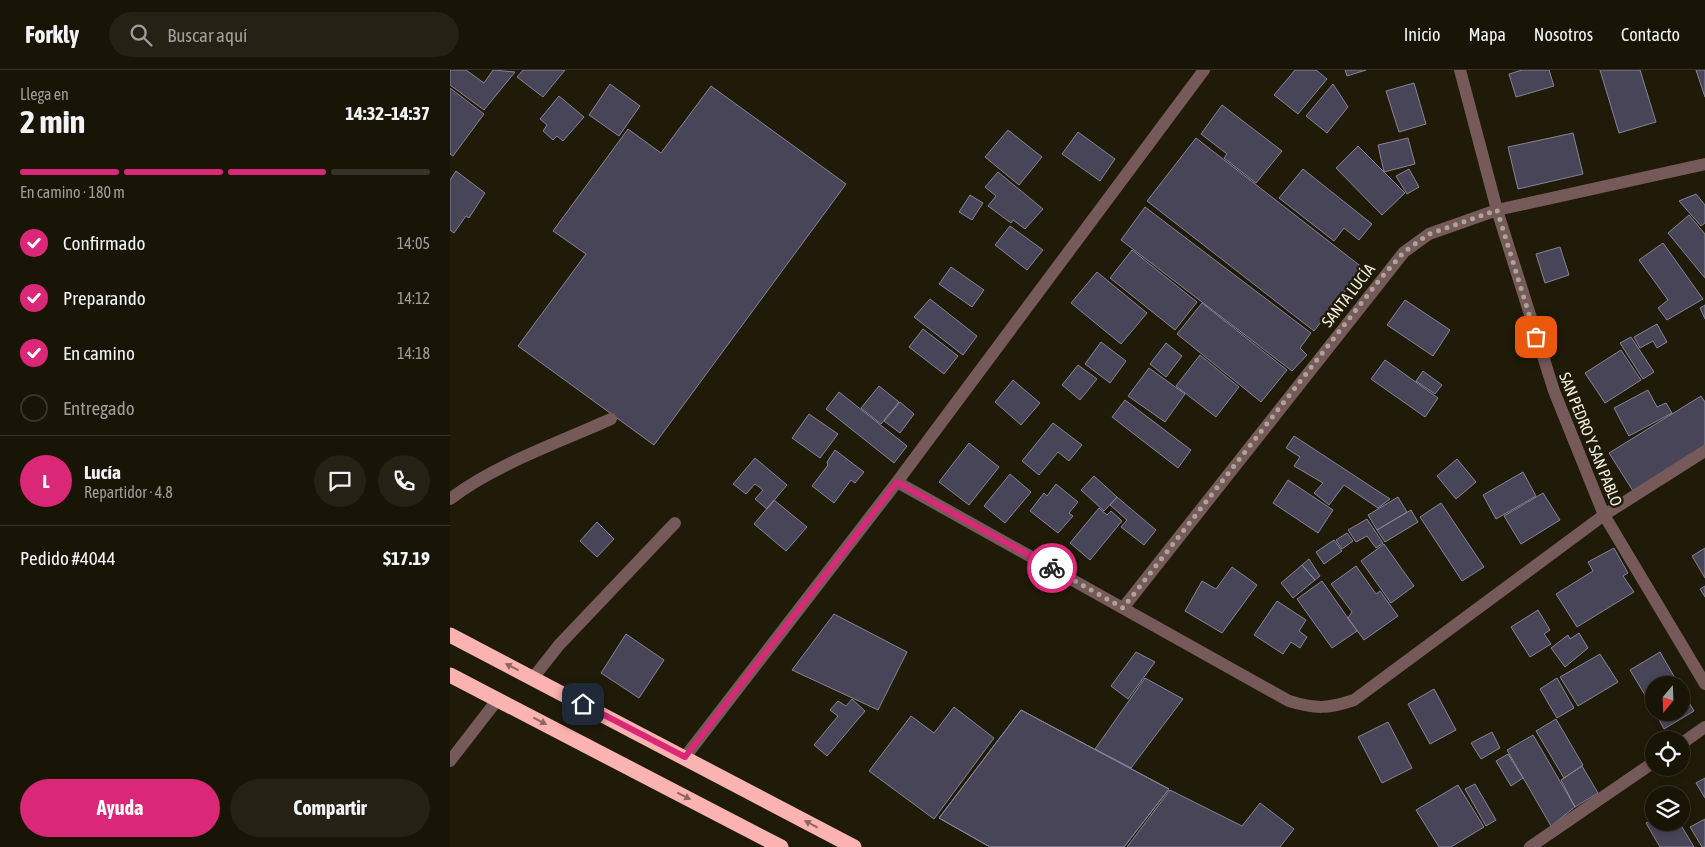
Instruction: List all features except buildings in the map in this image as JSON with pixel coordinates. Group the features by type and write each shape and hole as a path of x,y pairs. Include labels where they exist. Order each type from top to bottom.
{"highway":[{"path":"450,636 685,757 854,847"},
{"path":"450,675 781,847"}],"street":[{"path":"685,757 897,482 1204,70"},
{"name":"SAN PEDRO Y SAN PABLO","path":"1460,70 1497,210 1554,391 1604,515 1705,684"},
{"name":"SANTA LUCÍA","path":"1123,608 1404,252 1429,234 1497,210 1705,164"},
{"path":"450,499 467,486 491,473 611,419"},
{"path":"897,482 1289,701 1308,707 1330,708 1354,700 1604,515 1705,450"},
{"path":"533,678 559,645 675,523"},
{"path":"450,761 498,699"},
{"path":"1690,738 1705,727"},
{"path":"1530,847 1645,768"}],"way so far":[{"path":"1052,568 1123,608 1381,278 1404,252 1429,234 1497,210 1536,337"}],"route":[{"path":"583,704 685,757 897,482 1052,568"}]}
